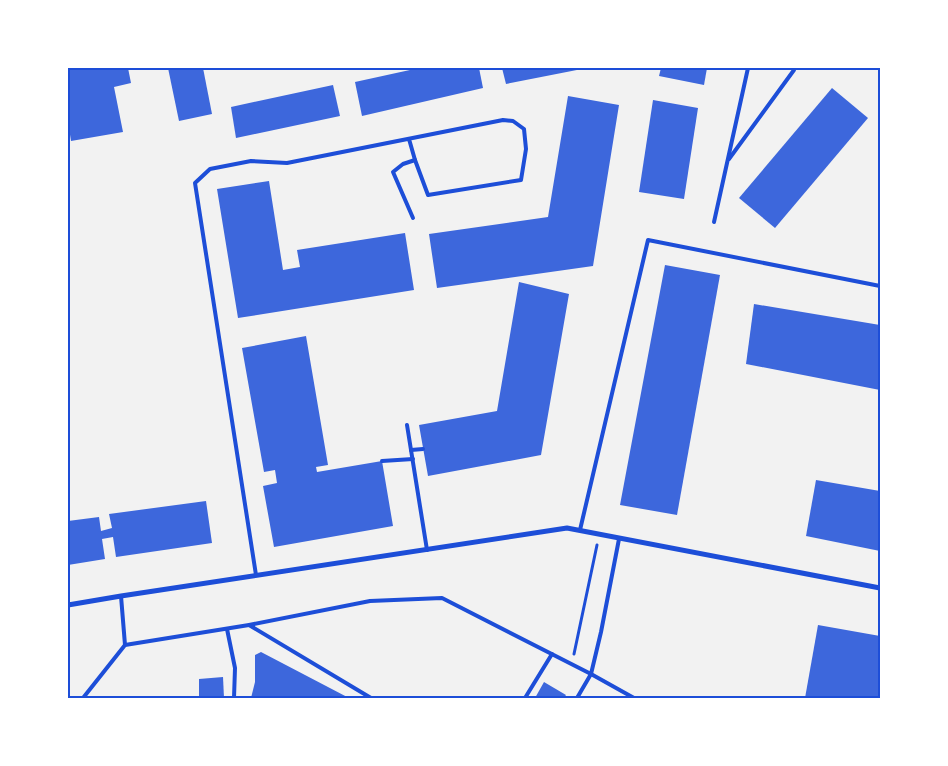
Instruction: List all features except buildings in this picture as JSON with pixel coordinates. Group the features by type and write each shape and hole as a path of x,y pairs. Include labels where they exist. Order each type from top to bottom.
{"street":[{"path":"68,606 121,596 568,528 880,588"}],"lane":[{"path":"714,222 748,68"},
{"path":"728,160 794,68"},
{"path":"256,575 195,183 210,169 251,161 287,162 503,120 513,121 524,129 526,149 521,180 428,195 415,160 410,139"},
{"path":"413,218 393,172 403,164 415,160"},
{"path":"580,530 648,240 880,286"},
{"path":"406,425 427,550"},
{"path":"411,450 423,450"},
{"path":"382,461 412,459"},
{"path":"577,698 591,674 619,539"},
{"path":"121,596 125,645"},
{"path":"83,698 125,645 227,629 370,601 442,598 591,674 631,698"},
{"path":"249,625 371,698"},
{"path":"227,629 235,668 234,698"},
{"path":"524,698 552,654"}],"path":[{"path":"572,664 599,534"}]}
